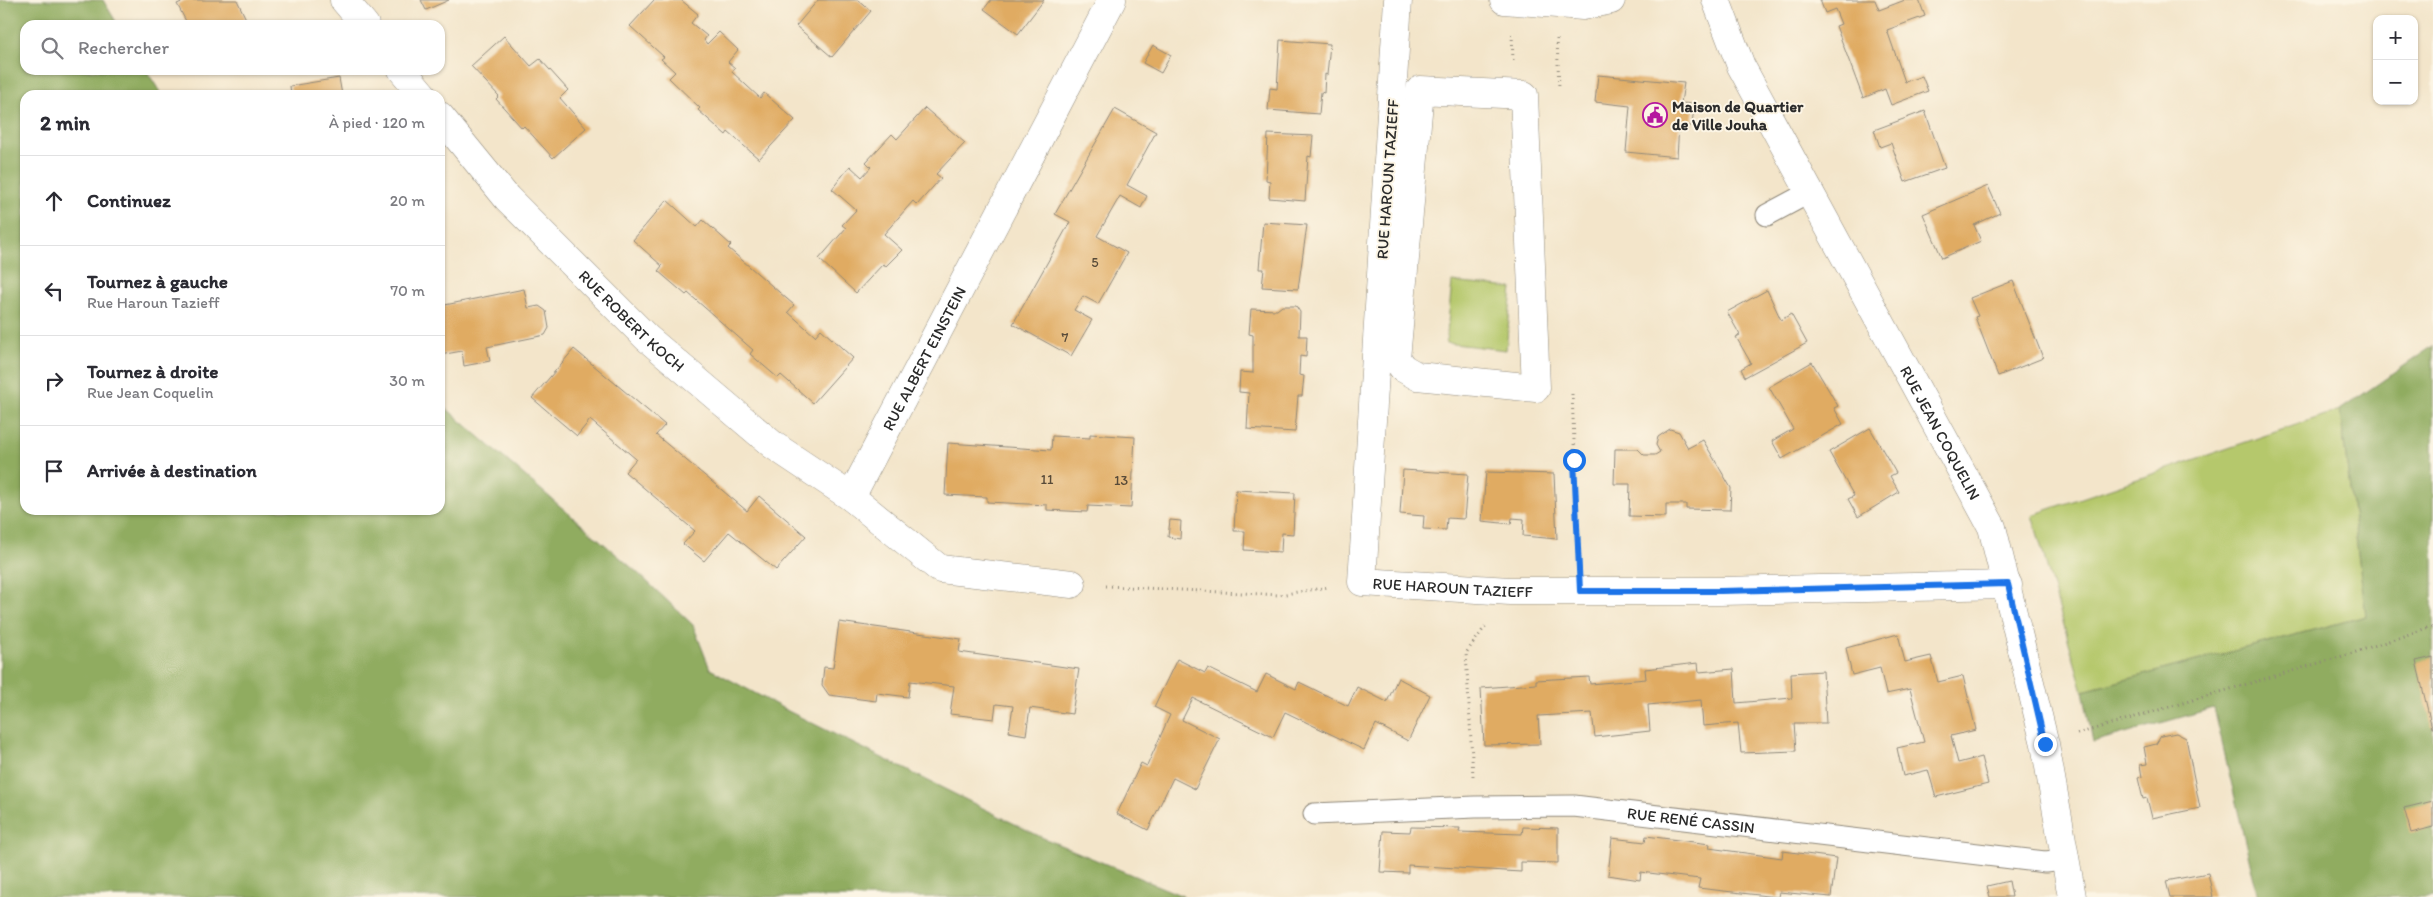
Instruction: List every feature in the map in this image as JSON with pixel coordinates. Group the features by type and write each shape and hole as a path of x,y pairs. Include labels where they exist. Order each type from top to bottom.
{"street":[{"path":"344,0 361,20"},
{"name":"RUE ALBERT EINSTEIN","path":"851,497 1112,0"},
{"name":"RUE HAROUN TAZIEFF","path":"1398,0 1362,582 1510,591 1720,591 2008,584"},
{"path":"1504,0 1583,6 1611,0"},
{"name":"RUE JEAN COQUELIN","path":"1716,0 1741,66 1992,527 2008,584 2045,744 2072,897"},
{"path":"406,75 418,90"},
{"path":"1420,90 1513,94 1524,95 1536,388 1418,376 1403,368 1396,359 1420,90"},
{"name":"RUE ROBERT KOCH","path":"445,122 507,198 647,338 773,445 851,497"},
{"path":"851,497 940,568 1072,584"}],"lane":[{"path":"1767,215 1810,192"},
{"name":"RUE RENÉ CASSIN","path":"1314,814 1475,807 1574,806 2045,862 2065,860"}],"path":[{"path":"1512,1 1513,94"},
{"path":"1574,460 1580,591"},
{"path":"1072,584 1279,595 1362,582"},
{"path":"1475,807 1466,653 1510,591"},
{"path":"2045,744 2353,653 2433,626"}],"green space":[{"path":"0,0 103,0 115,20 20,20 20,75 149,75 159,90 20,90 20,515 445,515 445,407 638,573 693,625 710,669 788,711 1041,837 1185,897 0,897"},
{"path":"1452,282 1512,288 1506,350 1446,343"},
{"path":"2433,346 2433,897 2258,897 2214,708 2093,742 2083,691 2366,616 2340,410"},
{"path":"2340,410 2366,616 2083,691 2032,515"}],"building":[{"path":"186,0 237,0 246,19 185,20 177,4"},
{"path":"421,0 449,0 426,10"},
{"path":"654,0 681,0 698,14 691,23 707,36 704,40 707,44 719,32 738,50 728,62 735,68 732,72 760,98 764,93 795,120 759,159 728,132 726,135 698,110 700,108 669,78 675,72 661,59 664,57 630,26"},
{"path":"818,0 858,0 871,11 832,57 796,26"},
{"path":"991,0 1044,0 1018,34 984,9"},
{"path":"1820,0 1875,0 1879,10 1905,0 1919,0 1925,16 1887,30 1905,82 1922,76 1928,91 1891,105 1885,89 1863,98 1836,26 1841,24 1835,9 1825,13"},
{"path":"504,36 531,66 540,59 568,90 560,98 586,128 553,158 496,99 499,96 471,66"},
{"path":"1280,40 1330,44 1327,75 1325,74 1324,93 1321,92 1319,114 1268,110 1270,88 1277,89"},
{"path":"1153,45 1171,55 1161,73 1143,63"},
{"name":"Maison de Quartier de Ville Jouha","path":"1598,75 1684,83 1681,103 1694,104 1692,126 1679,125 1677,157 1626,152 1630,106 1595,102"},
{"path":"339,78 341,90 290,90 290,86"},
{"path":"925,108 965,143 936,174 941,178 917,205 913,201 884,234 902,250 886,266 883,264 856,293 819,259 846,228 842,225 856,210 832,189 850,166 862,177 871,167 866,162 892,134 897,139"},
{"path":"1115,109 1156,132 1127,185 1147,196 1141,208 1120,196 1097,236 1127,253 1098,304 1083,296 1074,310 1092,320 1071,356 1013,324 1070,222 1055,214"},
{"path":"1925,111 1945,168 1905,182 1891,143 1880,147 1874,130"},
{"path":"1268,134 1313,136 1311,157 1308,156 1305,201 1269,198 1270,181 1266,180"},
{"path":"1988,186 2000,213 1974,225 1981,241 1942,258 1923,214"},
{"path":"667,200 697,227 703,220 731,245 728,248 794,305 788,312 815,336 821,329 853,358 813,403 781,375 778,378 750,354 753,350 688,293 686,295 658,271 662,266 633,240"},
{"path":"1263,222 1307,225 1298,289 1262,287 1264,269 1259,269"},
{"path":"2013,281 2043,358 1998,376 1975,317 1978,316 1970,298"},
{"path":"524,289 528,308 539,306 546,311 549,328 545,335 487,347 490,361 464,366 462,351 445,354 445,305"},
{"path":"1767,290 1781,320 1791,314 1807,343 1745,377 1741,369 1751,363 1736,337 1740,335 1727,312"},
{"path":"1282,306 1296,306 1300,312 1299,336 1307,336 1306,357 1300,356 1299,375 1304,376 1302,396 1298,396 1295,432 1247,429 1249,393 1239,392 1240,372 1253,373 1253,335 1249,334 1251,309 1277,310"},
{"path":"574,349 665,425 656,435 747,511 759,496 806,536 776,570 729,532 704,561 683,544 695,531 625,472 636,459 590,420 577,436 532,398"},
{"path":"1812,362 1838,406 1834,408 1843,424 1782,459 1772,441 1793,429 1769,387"},
{"path":"1870,428 1896,473 1890,476 1899,492 1858,517 1848,499 1854,496 1829,452"},
{"path":"1670,429 1679,432 1688,448 1703,440 1731,488 1730,510 1686,509 1686,504 1666,504 1666,517 1629,516 1630,484 1614,484 1615,449 1638,449 1644,455 1655,455 1660,452 1656,445 1658,437"},
{"path":"1090,434 1135,437 1131,508 1088,506 1087,512 1047,510 1047,505 987,502 987,497 945,495 948,443 1051,450 1052,436 1090,438"},
{"path":"1403,470 1468,474 1464,519 1447,518 1446,530 1423,529 1424,516 1400,514"},
{"path":"1486,472 1554,474 1557,539 1523,536 1524,519 1512,518 1511,524 1482,521"},
{"path":"1236,490 1295,493 1293,534 1282,533 1281,552 1244,550 1245,531 1234,531"},
{"path":"1170,520 1181,521 1180,539 1168,537"},
{"path":"839,622 961,639 959,652 1079,669 1072,714 1030,708 1026,735 1009,732 1013,706 996,704 994,719 950,714 954,686 910,681 908,697 877,693 876,701 829,695 822,685 824,667 833,668"},
{"path":"1898,634 1905,662 1931,656 1938,682 1963,676 1976,730 1951,736 1958,763 1981,757 1988,784 1936,797 1928,770 1903,776 1897,748 1924,742 1910,689 1886,694 1880,668 1852,675 1846,648"},
{"path":"2433,657 2433,728 2432,728 2416,661"},
{"path":"1177,659 1205,673 1208,668 1257,692 1266,674 1296,689 1299,682 1348,706 1357,687 1387,702 1398,678 1430,695 1408,741 1376,724 1364,750 1285,712 1273,737 1193,698 1182,720 1220,739 1195,789 1173,778 1148,830 1117,814 1141,763 1147,766 1170,715 1154,707"},
{"path":"1698,663 1699,672 1734,669 1736,703 1792,698 1791,673 1823,671 1826,723 1794,723 1796,751 1741,753 1738,723 1703,726 1701,700 1648,705 1650,731 1595,737 1592,713 1538,716 1540,744 1484,745 1481,688 1536,684 1536,680 1589,677 1590,684 1646,679 1645,669"},
{"path":"2176,733 2186,738 2200,808 2152,818 2147,798 2143,799 2138,778 2142,777 2140,765 2147,764 2144,747 2156,744 2161,736"},
{"path":"2433,801 2433,827 2411,833 2404,808"},
{"path":"1411,827 1460,828 1459,832 1522,834 1523,827 1558,828 1558,863 1521,862 1521,872 1408,865 1408,873 1380,872 1383,831 1410,832"},
{"path":"1646,836 1710,844 1709,848 1782,858 1783,851 1836,858 1831,897 1779,892 1778,897 1776,897 1698,888 1700,879 1641,872 1640,880 1608,875 1612,838 1645,842"},
{"path":"2208,873 2213,897 2170,897 2166,881"},
{"path":"2009,881 2012,897 1990,897 1987,886"}],"place":[{"name":"Maison de Quartier de Ville Jouha","path":"1655,115"}],"route":[{"path":"1574,460 1580,591 1720,591 2008,584 2045,744"}]}
